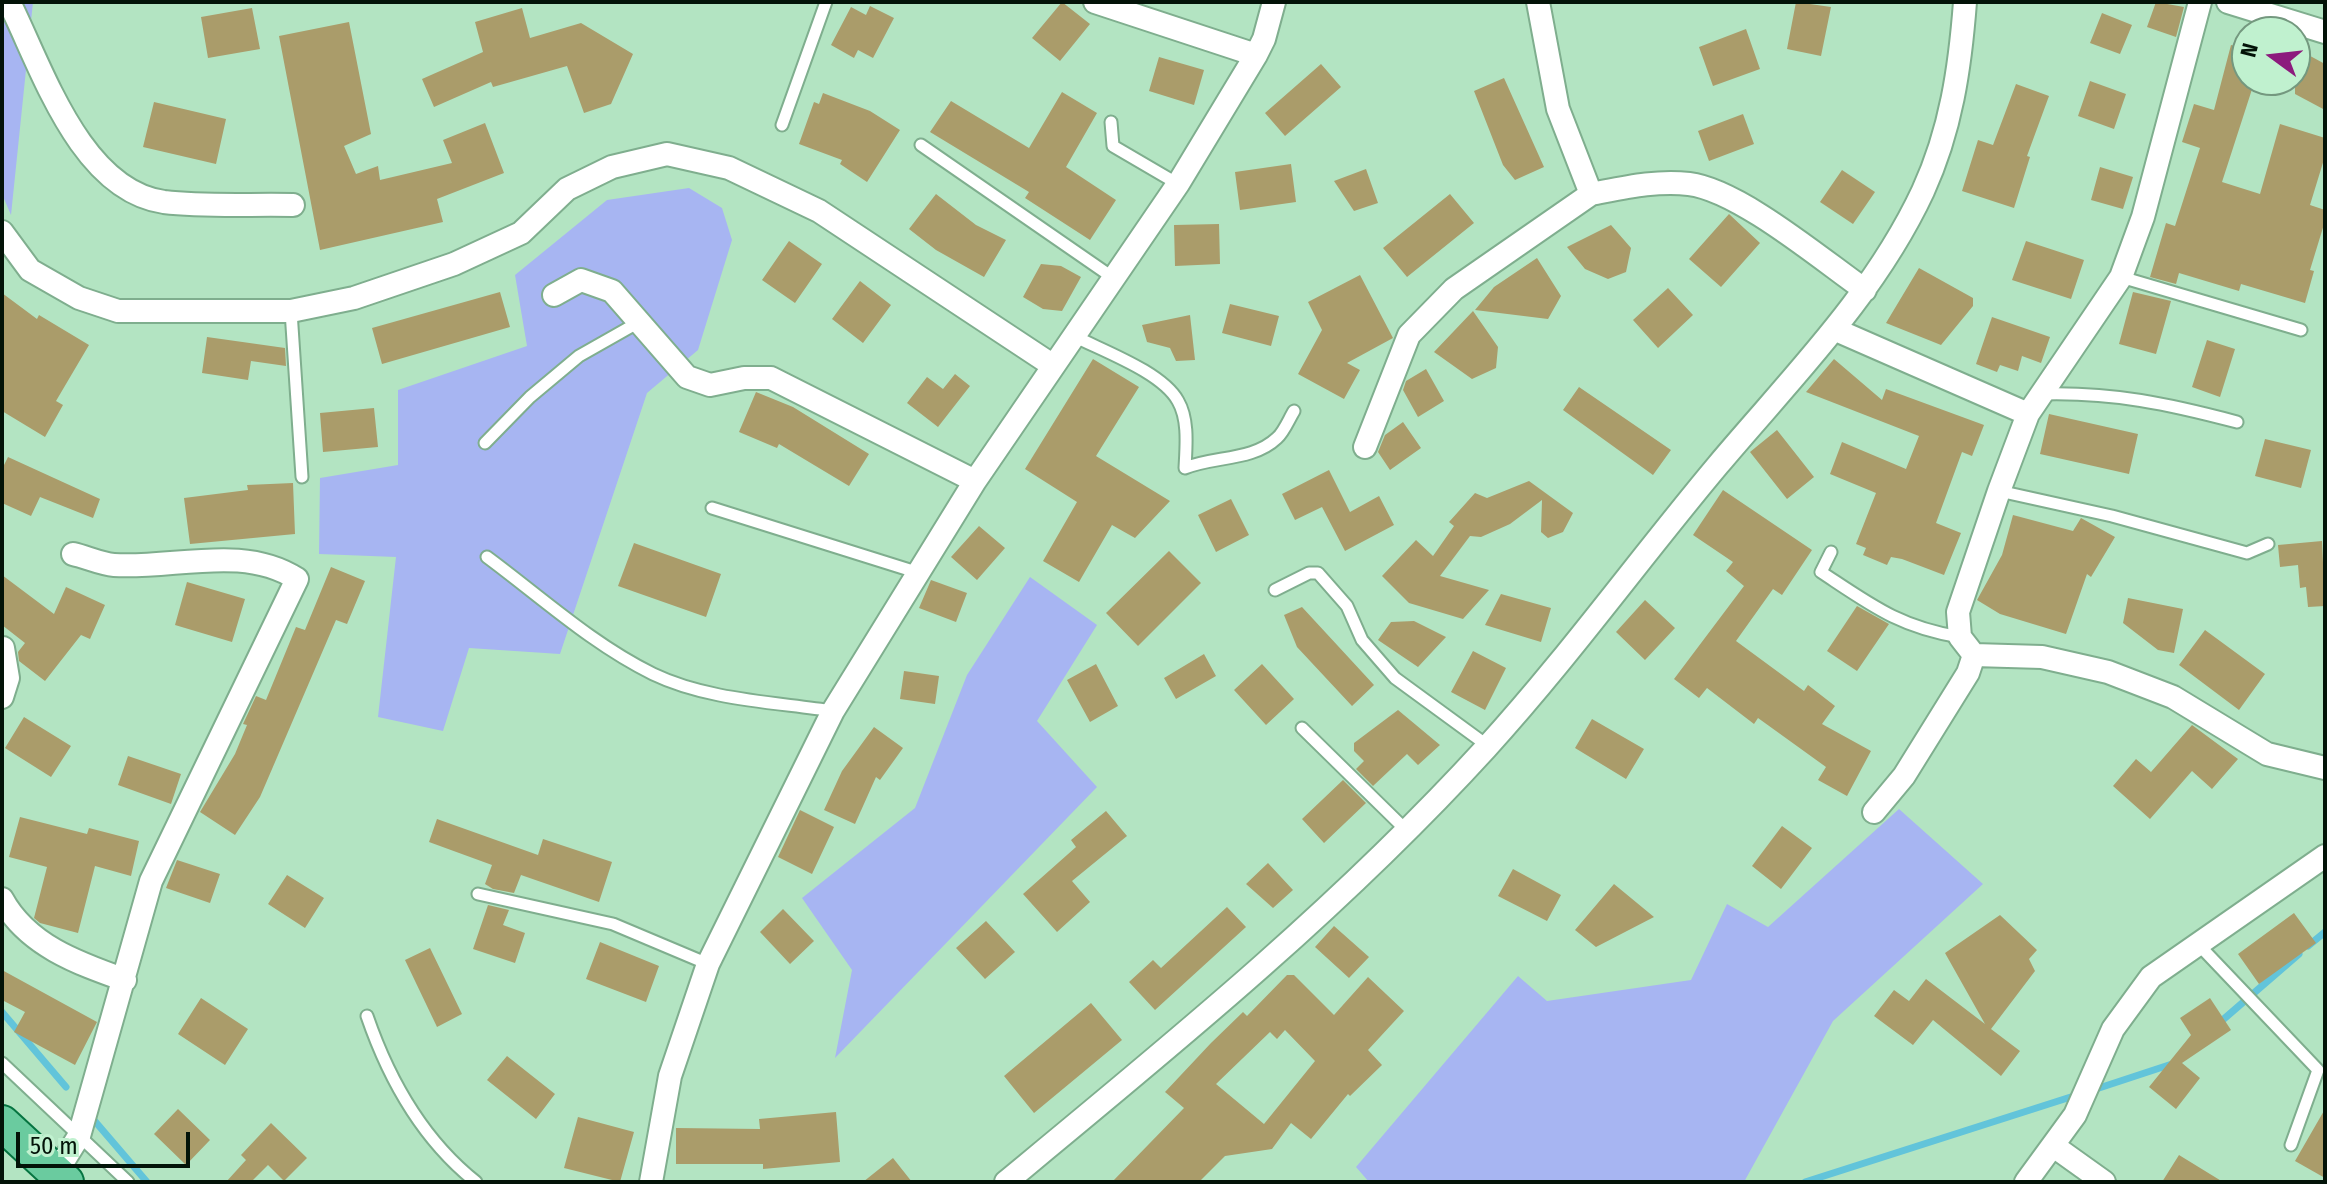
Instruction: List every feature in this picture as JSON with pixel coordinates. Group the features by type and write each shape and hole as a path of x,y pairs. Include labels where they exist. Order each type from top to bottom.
{"main road":[{"path":"2,1123 61,1177"}],"street":[{"path":"9,2 75,135 98,168 128,188 162,202 293,205"},
{"path":"1095,2 1256,55"},
{"path":"651,1182 670,1076 708,964 833,711 975,481 1178,184 1256,55 1274,2"},
{"path":"1538,2 1558,109 1591,194"},
{"path":"1006,1182 1288,945 1407,831 1488,746 1719,464 1836,330 1865,290 1924,190 1959,84 1965,2"},
{"path":"1874,812 1904,776 1954,699 1967,646 1958,612 1999,491 2028,414 2121,277 2143,217 2200,2"},
{"path":"2228,2 2325,32"},
{"path":"2,232 30,270 79,298 118,311 291,311 354,298 454,264 521,233 567,189 612,167 667,154 729,168 819,211 1052,365"},
{"path":"1365,447 1409,335 1454,289 1591,194 1658,182 1693,184 1736,201 1865,290"},
{"path":"554,295 581,280 612,291 687,377 710,385 744,378 771,378 975,481"},
{"path":"1836,330 2028,414"},
{"path":"61,1177 79,1136 151,881 297,579 283,570 241,561 113,565 73,554"},
{"path":"1967,646 2042,657 2108,672 2173,697 2267,754 2325,768"},
{"path":"2,697 8,678 3,648"},
{"path":"2026,1182 2055,1147 2075,1115 2113,1029 2151,977 2325,856"},
{"path":"2,899 21,926 49,947 125,980"},
{"path":"2055,1147 2104,1182"}],"lane":[{"path":"782,125 826,2"},
{"path":"1111,122 1113,146 1178,184"},
{"path":"921,145 1112,277"},
{"path":"2121,277 2301,330"},
{"path":"291,311 302,477"},
{"path":"485,443 530,397 579,356 639,322"},
{"path":"1072,335 1163,382 1179,402 1186,433 1185,468 1204,460 1243,456 1277,439 1294,411"},
{"path":"2042,394 2089,393 2155,400 2237,422"},
{"path":"1999,491 2112,516 2247,553 2268,544"},
{"path":"712,508 916,572"},
{"path":"1831,552 1821,572 1891,618 1967,646"},
{"path":"487,557 594,639 654,674 712,693 833,711"},
{"path":"1275,590 1309,573 1318,573 1347,606 1362,640 1395,678 1488,746"},
{"path":"1302,728 1407,831"},
{"path":"478,894 613,924 708,964"},
{"path":"2198,944 2318,1070 2291,1145"},
{"path":"367,1016 377,1046 409,1105 443,1156 476,1182"},
{"path":"2,1063 128,1182"}],"shaded area":[{"path":"2,2 33,2 11,215 2,194"},
{"path":"689,188 722,208 732,240 698,350 647,393 560,654 469,648 443,731 378,717 396,557 319,554 320,478 398,465 398,390 527,346 515,275 607,200"},
{"path":"1030,577 1097,625 1037,721 1097,787 835,1058 852,970 802,898 915,808 967,675"},
{"path":"1899,809 1983,884 1833,1021 1744,1182 1369,1182 1356,1167 1518,976 1547,1001 1691,980 1727,904 1768,927"}],"building":[{"path":"1062,2 1090,24 1060,61 1032,38"},
{"path":"1796,2 1831,7 1821,56 1787,49"},
{"path":"2156,2 2184,7 2176,37 2147,27"},
{"path":"870,6 894,18 873,58 858,50 854,58 831,45 851,7 866,15"},
{"path":"252,8 260,49 208,58 201,17"},
{"path":"522,8 530,38 581,23 633,54 611,104 584,113 567,66 493,87 491,82 434,107 422,79 483,52 475,22"},
{"path":"2102,13 2132,25 2120,54 2090,43"},
{"path":"349,22 371,134 344,146 356,174 378,166 380,180 452,163 443,140 485,123 504,173 437,199 443,222 320,250 279,36"},
{"path":"1746,29 1760,69 1713,86 1699,47"},
{"path":"2231,45 2231,96 2250,96 2222,182 2260,194 2280,124 2325,138 2325,156 2310,205 2325,210 2325,221 2310,270 2314,271 2305,303 2241,284 2239,291 2179,273 2176,284 2150,277 2166,223 2175,226 2200,148 2182,142 2194,104 2214,110"},
{"path":"2311,56 2325,64 2325,110 2299,96 2311,96"},
{"path":"1159,57 1204,70 1194,105 1149,91"},
{"path":"1321,64 1341,87 1285,136 1265,113"},
{"path":"1504,78 1544,167 1515,180 1503,165 1474,91"},
{"path":"2090,81 2126,94 2114,129 2078,116"},
{"path":"2016,84 2049,96 2027,156 2030,157 2014,208 1962,191 1978,140 1993,145"},
{"path":"1062,92 1097,113 1066,167 1116,200 1090,240 1025,198 1029,192 930,132 951,101 1029,148"},
{"path":"823,93 870,111 900,130 867,182 840,164 842,160 799,144 814,102 819,104"},
{"path":"154,102 226,119 216,164 143,147"},
{"path":"1743,114 1754,144 1709,161 1698,131"},
{"path":"1291,164 1296,202 1240,210 1235,172"},
{"path":"2100,167 2133,177 2123,209 2091,200"},
{"path":"1366,169 1378,203 1354,211 1334,181"},
{"path":"1842,170 1875,192 1853,224 1820,202"},
{"path":"936,194 976,225 1006,240 984,277 936,250 909,229"},
{"path":"1450,194 1474,223 1407,277 1383,248"},
{"path":"1729,214 1760,243 1721,287 1689,259"},
{"path":"1219,224 1220,264 1175,266 1174,225"},
{"path":"1611,225 1631,248 1626,272 1608,279 1585,269 1567,247"},
{"path":"789,241 822,264 795,303 762,280"},
{"path":"2026,241 2084,260 2071,299 2012,280"},
{"path":"1537,258 1561,296 1548,319 1475,310 1494,287"},
{"path":"1041,264 1061,266 1081,277 1062,311 1043,309 1023,297"},
{"path":"1919,268 1973,298 1973,306 1941,345 1886,323"},
{"path":"1360,275 1393,338 1347,363 1360,370 1344,399 1298,374 1322,330 1308,302"},
{"path":"860,281 891,305 863,343 832,319"},
{"path":"1668,288 1693,315 1658,348 1633,320"},
{"path":"500,292 510,327 382,364 372,328"},
{"path":"2133,292 2171,301 2156,354 2119,344"},
{"path":"2,293 37,319 39,315 89,345 56,401 63,405 45,437 2,411"},
{"path":"1230,304 1279,316 1271,346 1222,333"},
{"path":"1473,311 1498,347 1496,368 1472,379 1434,352"},
{"path":"1190,315 1195,360 1176,361 1170,348 1147,342 1142,325"},
{"path":"1992,317 2050,337 2041,363 2022,356 2018,371 2000,365 1997,372 1976,364"},
{"path":"207,337 285,348 286,366 251,361 248,380 202,373"},
{"path":"2207,340 2235,349 2220,397 2192,387"},
{"path":"1093,359 1139,387 1096,456 1170,501 1135,538 1112,525 1079,582 1043,561 1077,502 1025,469"},
{"path":"1834,359 1882,400 1886,389 1984,425 1972,456 1962,452 1936,523 1961,533 1944,575 1891,557 1887,565 1863,555 1866,548 1856,544 1876,493 1830,474 1842,442 1906,469 1919,436 1806,392"},
{"path":"1426,369 1444,401 1418,417 1403,390 1406,381"},
{"path":"955,374 970,386 938,427 907,403 927,377 943,389"},
{"path":"1579,387 1671,450 1653,475 1563,410"},
{"path":"756,392 793,407 869,454 849,486 779,444 777,448 739,432"},
{"path":"374,408 378,447 323,452 320,413"},
{"path":"2049,414 2138,434 2129,474 2040,454"},
{"path":"1403,422 1421,448 1390,470 1378,452 1385,435"},
{"path":"1777,430 1814,477 1787,499 1750,452"},
{"path":"2265,439 2311,450 2301,488 2255,476"},
{"path":"8,457 100,499 93,518 40,497 31,516 2,503 2,469"},
{"path":"1329,470 1350,512 1379,496 1394,525 1345,551 1322,507 1295,520 1282,494"},
{"path":"1529,481 1573,513 1563,532 1548,538 1541,532 1542,500 1510,524 1481,537 1470,536 1440,576 1489,590 1463,619 1409,603 1382,576 1416,540 1433,556 1454,526 1449,522 1475,493 1487,498"},
{"path":"293,483 295,534 190,544 184,498 248,490 247,485"},
{"path":"1723,490 1812,550 1782,595 1773,589 1736,641 1804,691 1808,685 1835,706 1822,724 1871,751 1847,796 1818,780 1826,767 1758,718 1754,724 1707,688 1699,698 1674,679 1744,586 1726,571 1733,562 1693,535"},
{"path":"1231,499 1249,535 1216,552 1198,515"},
{"path":"2013,515 2073,531 2081,518 2115,537 2091,577 2087,574 2066,634 2000,614 1977,600 2002,555"},
{"path":"979,526 1005,548 977,580 951,557"},
{"path":"2322,541 2325,606 2308,607 2306,587 2300,588 2298,565 2280,567 2278,545"},
{"path":"634,543 721,574 706,617 618,586"},
{"path":"1169,551 1201,583 1138,646 1106,613"},
{"path":"331,567 365,581 347,624 336,620 260,797 235,835 200,812 235,754 247,725 243,724 256,696 266,700 296,627 305,630"},
{"path":"2,575 54,614 66,587 105,605 90,639 81,635 45,681 19,661 18,652 25,643 2,625"},
{"path":"931,580 967,593 956,622 919,608"},
{"path":"187,582 245,599 232,642 175,625"},
{"path":"1501,594 1551,608 1541,642 1485,625"},
{"path":"2128,598 2183,609 2174,653 2158,650 2123,623"},
{"path":"1645,600 1675,628 1645,660 1616,632"},
{"path":"1857,606 1889,624 1857,671 1827,651"},
{"path":"1302,607 1374,685 1352,706 1297,647 1284,615"},
{"path":"1414,621 1446,637 1418,667 1378,640 1391,622"},
{"path":"2205,630 2265,674 2239,710 2179,665"},
{"path":"1473,651 1506,668 1485,710 1451,692"},
{"path":"1204,654 1216,676 1176,699 1164,678"},
{"path":"1096,664 1118,706 1090,722 1067,680"},
{"path":"1262,664 1294,699 1266,725 1234,690"},
{"path":"904,671 939,676 935,704 900,699"},
{"path":"1398,710 1440,745 1418,765 1407,754 1373,786 1356,769 1364,761 1354,751 1354,743"},
{"path":"24,717 71,746 51,777 5,748"},
{"path":"1592,719 1644,749 1626,779 1575,748"},
{"path":"2192,725 2238,759 2212,789 2192,771 2150,819 2113,786 2136,759 2151,772"},
{"path":"874,727 903,748 880,780 876,777 855,824 824,810 842,771"},
{"path":"128,756 181,774 171,804 118,785"},
{"path":"1343,780 1366,803 1324,843 1302,819"},
{"path":"800,810 834,827 812,874 778,857"},
{"path":"1106,811 1127,836 1072,881 1090,902 1057,932 1023,894 1076,847 1071,840"},
{"path":"20,817 87,834 89,828 139,841 131,876 95,866 78,933 40,923 34,918 47,867 9,857"},
{"path":"437,819 538,855 543,839 612,862 599,902 521,875 514,893 493,889 485,884 492,865 429,842"},
{"path":"1782,826 1812,848 1781,889 1752,866"},
{"path":"177,860 220,874 210,903 166,888"},
{"path":"1268,863 1293,890 1273,908 1246,884"},
{"path":"1513,869 1561,895 1547,921 1498,896"},
{"path":"287,875 324,898 305,928 268,904"},
{"path":"1614,884 1654,917 1596,947 1575,930"},
{"path":"488,905 509,910 503,925 525,933 515,963 473,949"},
{"path":"1227,907 1246,927 1155,1010 1129,982 1153,960 1161,968"},
{"path":"783,909 814,941 790,964 760,932"},
{"path":"2294,913 2316,943 2259,984 2238,954"},
{"path":"2000,915 2037,950 2029,959 2035,971 1991,1029 2020,1051 2001,1076 1933,1020 1913,1045 1874,1016 1894,990 1909,1001 1926,979 1985,1024 1945,953"},
{"path":"986,921 1015,952 985,979 956,948"},
{"path":"1334,926 1369,957 1349,978 1315,947"},
{"path":"600,942 659,966 646,1002 586,979"},
{"path":"430,948 462,1014 437,1027 405,960"},
{"path":"2,970 97,1022 75,1065 14,1032 25,1012 2,1000"},
{"path":"1287,975 1294,975 1334,1015 1368,977 1404,1011 1368,1050 1382,1065 1350,1096 1348,1094 1311,1139 1291,1123 1272,1149 1225,1156 1199,1182 1112,1182 1184,1108 1165,1092 1243,1012 1247,1016","holes":["1285,1030 1315,1061 1264,1124 1216,1084 1270,1032 1277,1039"]},
{"path":"201,998 248,1029 225,1065 178,1034"},
{"path":"2210,998 2231,1030 2182,1063 2200,1078 2176,1109 2149,1087 2191,1035 2180,1018"},
{"path":"1091,1003 1122,1040 1034,1113 1004,1076"},
{"path":"507,1056 555,1094 536,1119 487,1080"},
{"path":"178,1109 210,1140 186,1165 154,1134"},
{"path":"2325,1109 2325,1178 2295,1161"},
{"path":"836,1112 840,1162 763,1169 763,1164 676,1164 676,1128 760,1129 759,1119"},
{"path":"578,1117 634,1132 620,1182 564,1168"},
{"path":"271,1123 307,1158 284,1181 268,1165 251,1182 226,1182 246,1160 241,1155"},
{"path":"2179,1155 2223,1182 2162,1182"},
{"path":"893,1158 912,1182 863,1182"}],"waterway":[{"path":"2308,946 2325,932"},
{"path":"2218,1024 2299,954"},
{"path":"2,1012 66,1087"},
{"path":"2093,1090 2172,1064"},
{"path":"1805,1182 2077,1095"},
{"path":"93,1119 147,1182"}]}
